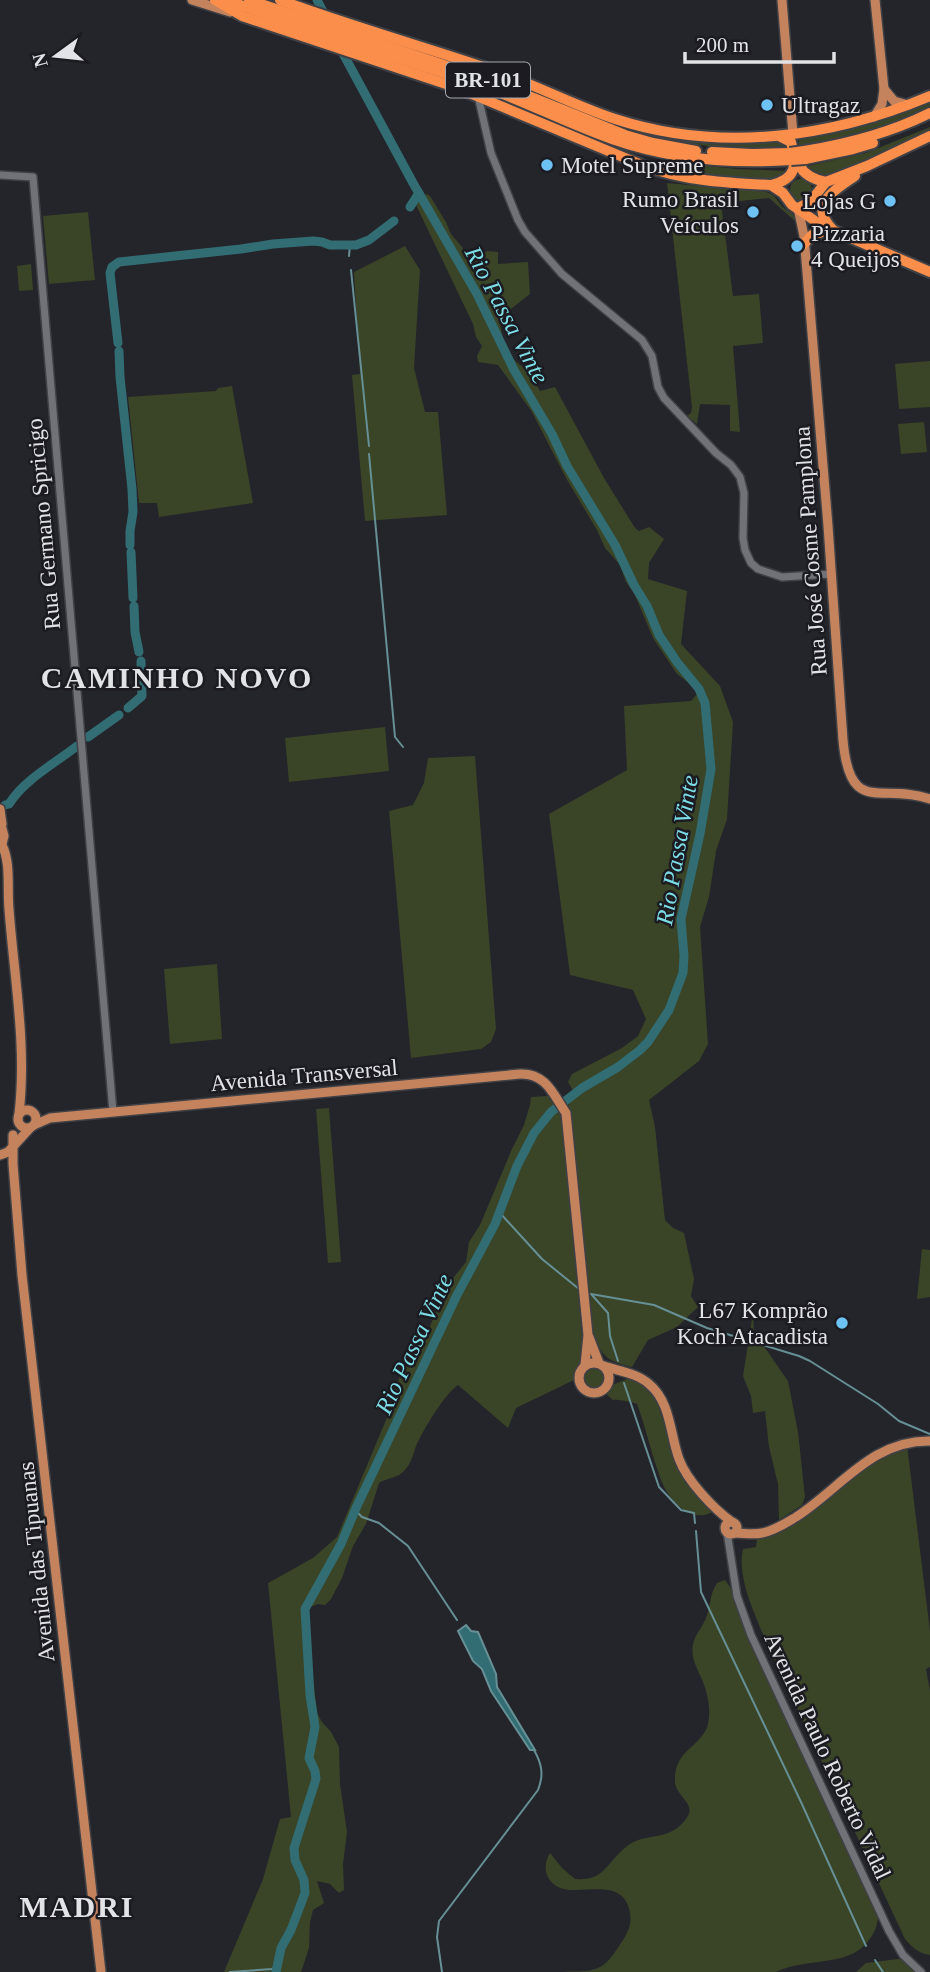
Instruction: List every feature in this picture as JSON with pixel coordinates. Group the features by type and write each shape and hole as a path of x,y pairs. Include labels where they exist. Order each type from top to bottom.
{"highway":[{"path":"215,0 242,16 324,35 360,56 478,96 657,171 689,179 771,184 784,181 794,171 791,142 779,136"},
{"name":"BR-101","path":"227,0 496,91 613,139 661,152 726,161 798,157 871,144 930,121"},
{"name":"BR-101","path":"249,0 324,35 347,28 489,80 625,135 664,145 717,153 798,157 864,138 930,113"},
{"path":"281,0 347,28 501,73 617,120 669,132 733,138 779,136 837,127 874,117 930,96"},
{"path":"569,102 625,135"},
{"path":"786,198 786,188 798,173 798,138 807,132"},
{"path":"798,208 813,199 826,182 930,136"},
{"path":"610,152 726,161"},
{"path":"798,157 804,173 826,182"},
{"path":"832,230 822,214 825,200 867,166"},
{"path":"771,184 809,217 832,230 930,272"},
{"path":"809,217 813,199"},
{"path":"804,240 832,230"}],"main road":[{"path":"191,0 242,16"},
{"path":"782,0 793,134"},
{"path":"874,117 881,104 884,89 875,0"},
{"path":"884,89 894,101 909,105"},
{"name":"Rua José Cosme Pamplona","path":"798,208 804,240 843,740 849,773 867,793 930,799"},
{"name":"Rua José Cosme Pamplona","path":"804,240 809,217"},
{"path":"0,809 22,1046 22,1087 18,1118 13,1135 0,1154"},
{"name":"Avenida Transversal","path":"32,1126 50,1118 528,1074 542,1080 566,1113 588,1335"},
{"path":"0,1154 12,1153 36,1119 22,1087"},
{"path":"18,1118 26,1110 32,1111"},
{"name":"Avenida Transversal","path":"32,1111 50,1118"},
{"path":"18,1118 22,1127 32,1126"},
{"name":"Avenida das Tipuanas","path":"13,1135 12,1153 22,1275 101,1972"},
{"path":"588,1335 601,1365 609,1374 608,1384 602,1392 587,1392 580,1384 579,1374 585,1365 588,1335"},
{"path":"585,1365 601,1365 631,1375 647,1382 657,1392 667,1415 680,1462 731,1530 750,1534 765,1533 791,1520 875,1455 908,1442 930,1441"},
{"path":"608,1384 631,1375"}],"street":[{"path":"478,96 491,153 524,232 562,274 642,340 652,356 658,387 664,398 740,477 744,493 743,538 751,563 758,569 782,577 832,574"},
{"name":"Rua Germano Spricigo","path":"0,175 33,177 113,1112"},
{"name":"Avenida Paulo Roberto Vidal","path":"731,1530 737,1596 751,1635 889,1931 903,1955 921,1972"}],"green space":[{"path":"930,103 930,107 882,127 799,147 799,138"},
{"path":"608,123 687,137 785,140 788,146 706,146 644,135"},
{"path":"930,127 930,131 849,170 817,178 803,167 866,153"},
{"path":"633,158 736,169 788,171 772,183 699,177"},
{"path":"801,179 809,182 812,190 809,198 801,201 793,198 790,190 793,182"},
{"path":"667,183 766,192 793,215 796,222 769,198 721,203 733,296 759,294 763,343 733,346 740,432 730,431 730,405 700,404 697,424 687,416 692,407"},
{"path":"426,194 430,196 471,264 487,251 498,252 498,264 528,262 530,294 498,319 507,350 515,361 528,369 540,391 555,387 604,478 635,528 639,531 649,527 664,539 649,563 648,579 687,591 681,644 720,686 733,722 727,819 716,851 709,897 700,927 708,1044 699,1061 649,1100 655,1127 665,1220 684,1233 694,1279 691,1296 698,1307 677,1327 648,1340 632,1367 606,1357 593,1333 568,1105 575,1094 568,1082 572,1074 622,1048 638,1036 646,1019 633,990 570,975 549,814 627,770 624,706 691,701 697,694 695,688 677,674 653,638 620,565 605,548 532,412 498,365 478,362 477,356 482,346 417,207 417,202"},
{"path":"88,212 95,280 49,284 43,216"},
{"path":"405,246 420,270 414,368 425,412 438,412 447,515 365,521 352,375 360,374 354,272"},
{"path":"31,264 33,290 19,291 17,266"},
{"path":"930,361 930,407 899,409 895,364"},
{"path":"232,386 253,503 159,517 157,503 139,503 128,397 216,391 218,388"},
{"path":"924,422 927,452 901,454 898,424"},
{"path":"385,727 389,771 289,782 285,738"},
{"path":"475,756 496,1029 491,1042 481,1049 411,1058 389,811 413,805 424,783 428,758"},
{"path":"217,964 222,1039 170,1044 164,969"},
{"path":"548,1096 562,1117 582,1335 582,1364 574,1380 516,1408 508,1428 458,1385 429,1422 412,1459 402,1473 379,1483 366,1524 353,1546 342,1578 331,1599 325,1605 318,1604 305,1609 317,1713 339,1747 340,1784 347,1832 343,1864 344,1890 339,1893 330,1884 317,1881 324,1903 313,1910 309,1948 301,1972 224,1972 263,1879 280,1819 291,1817 268,1583 313,1558 337,1537 386,1420 401,1372 422,1346 441,1299 466,1262 469,1242 480,1225 524,1125 531,1097"},
{"path":"329,1108 341,1262 328,1263 316,1109"},
{"path":"922,1249 930,1250 930,1297 917,1299"},
{"path":"753,1313 754,1332 788,1381 798,1432 805,1497 802,1505 779,1520 778,1484 769,1447 765,1411 753,1413 751,1396 743,1376"},
{"path":"594,1365 603,1369 607,1378 603,1387 594,1391 585,1387 581,1378 585,1369"},
{"path":"627,1379 636,1380 655,1395 679,1469 712,1512 695,1515 687,1512 668,1493 657,1468 637,1404 613,1400 607,1395 612,1385"},
{"path":"907,1445 930,1631 930,1667 926,1669 930,1691 930,1955 916,1950 905,1939 769,1648 749,1600 742,1561 743,1549 756,1547 757,1538 778,1532 810,1512 880,1456"},
{"path":"725,1580 746,1632 878,1913 876,1927 865,1945 854,1953 776,1972 564,1972 593,1970 607,1962 627,1932 630,1913 626,1901 609,1890 575,1890 556,1886 547,1875 548,1857 550,1853 575,1879 593,1877 633,1842 672,1831 686,1819 689,1809 676,1787 676,1771 683,1756 705,1732 709,1713 706,1692 693,1657 693,1645 706,1618 714,1587"},
{"path":"904,1960 915,1972 856,1972 866,1963"}],"water":[{"path":"466,1625 471,1631 478,1632 496,1674 497,1687 535,1750 530,1750 491,1691 482,1669 473,1661 458,1631"}],"waterway":[{"name":"Rio Passa Vinte","path":"317,0 326,17"},
{"name":"Rio Passa Vinte","path":"276,1972 281,1948 305,1893 304,1880 295,1860 294,1848 316,1779 309,1758 315,1727 310,1695 305,1609 341,1544 457,1295 495,1224 517,1166 534,1133 551,1112 640,1050 669,1010 683,973 681,919 711,769 705,703 699,689 659,635 615,545 567,466 552,434 514,370 477,294 339,46"},
{"path":"410,207 419,193"},
{"path":"118,343 110,273 112,267 119,262 313,241 330,245 356,245 369,240 394,221"},
{"path":"349,256 350,245"},
{"path":"351,270 369,446"},
{"path":"119,351 132,489 130,545"},
{"path":"369,454 395,737 403,747"},
{"path":"131,552 133,598"},
{"path":"134,606 139,652"},
{"path":"128,708 142,696 141,661"},
{"path":"88,737 119,715"},
{"path":"5,805 31,780 77,746"},
{"path":"500,1213 542,1259 579,1289"},
{"path":"591,1294 654,1305 707,1328 799,1356 878,1404 899,1421 930,1434"},
{"path":"592,1295 608,1313 610,1336 618,1361"},
{"path":"624,1383 659,1487 681,1510 694,1513 695,1523"},
{"path":"356,1508 362,1517 379,1523 408,1546 457,1620"},
{"path":"696,1531 701,1592 866,1946"},
{"path":"442,1972 437,1937 439,1921 538,1790 541,1770 534,1750"},
{"path":"875,1960 883,1972"},
{"path":"230,1972 272,1969 277,1966"}],"place":[{"name":"Ultragaz","path":"767,105"},
{"name":"Motel Supreme","path":"547,165"},
{"name":"Lojas G","path":"890,201"},
{"name":"Rumo Brasil Veículos","path":"753,212"},
{"name":"Pizzaria 4 Queijos","path":"797,246"},
{"name":"L67 Komprão Koch Atacadista","path":"842,1323"}],"district":[{"name":"CAMINHO NOVO","path":"177,678"},
{"name":"MADRI","path":"77,1907"}]}
